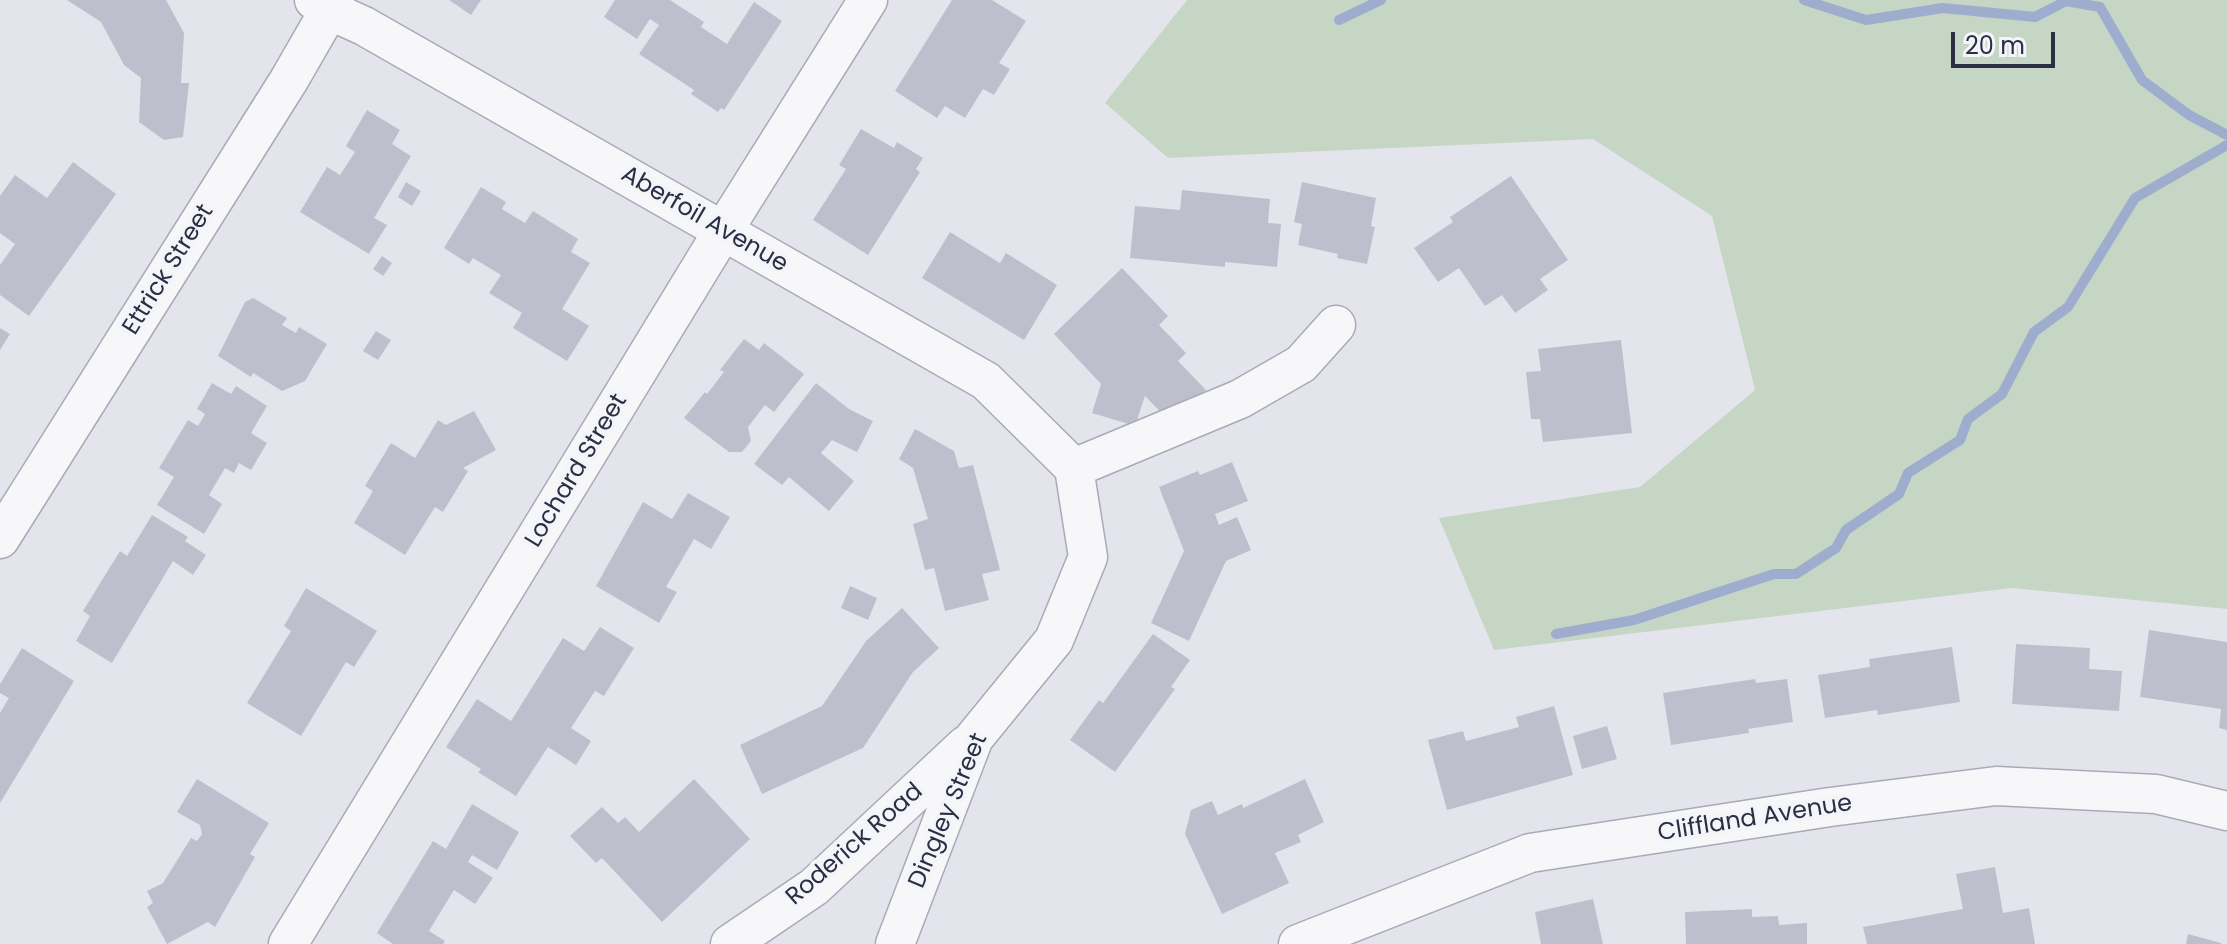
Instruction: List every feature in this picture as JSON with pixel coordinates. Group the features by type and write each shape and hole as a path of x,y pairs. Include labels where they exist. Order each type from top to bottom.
{"street":[{"name":"Lochard Street","path":"288,944 723,231 868,0"},
{"name":"Aberfoil Avenue","path":"326,3 986,381 1074,468"},
{"name":"Ettrick Street","path":"0,539 289,80 326,3"},
{"path":"1074,468 1240,399 1301,364 1336,325"},
{"name":"Dingley Street","path":"895,944 974,738 1054,640 1088,557 1074,468"},
{"name":"Roderick Road","path":"730,944 814,887 974,738"},
{"name":"Cliffland Avenue","path":"1298,944 1530,853 1830,807 1996,786 2156,794 2227,811"}],"green space":[{"path":"1187,0 2227,0 2227,609 2012,588 1494,650 1439,518 1640,487 1755,390 1712,216 1593,139 1168,158 1105,103"}],"building":[{"path":"67,0 166,0 184,33 181,83 189,83 183,137 164,140 139,122 141,78 124,65 101,22"},
{"path":"449,0 481,0 471,15"},
{"path":"615,0 670,0 704,22 701,27 727,44 754,2 782,21 724,110 721,108 718,112 691,94 694,90 639,54 659,25 650,19 637,39 604,17"},
{"path":"952,0 992,0 1026,21 999,63 1010,69 994,95 983,89 965,118 945,106 937,118 895,91"},
{"path":"367,110 400,130 392,144 411,156 374,218 387,225 369,254 300,212 327,167 340,175 355,152 346,146"},
{"path":"861,129 894,148 897,142 923,158 916,169 920,172 868,255 813,220 846,169 839,165"},
{"path":"73,162 116,194 29,316 0,295 0,265 15,244 0,233 0,196 15,175 47,198"},
{"path":"1511,176 1568,260 1540,279 1548,290 1515,313 1502,295 1485,306 1459,268 1438,282 1414,248 1453,222 1450,217"},
{"path":"406,182 421,191 412,206 398,197"},
{"path":"1302,182 1376,198 1371,226 1375,227 1367,264 1298,245 1302,224 1294,222"},
{"path":"481,187 506,202 502,209 525,223 533,211 578,239 571,252 590,263 562,309 589,326 567,361 513,328 522,313 489,293 501,275 473,258 469,264 444,248"},
{"path":"1182,190 1270,199 1268,223 1281,224 1277,267 1225,262 1225,267 1130,258 1135,206 1180,210"},
{"path":"950,232 1000,263 1006,253 1057,285 1024,340 922,278"},
{"path":"382,256 392,263 383,276 373,269"},
{"path":"1122,268 1168,316 1159,325 1186,353 1178,361 1206,390 1171,423 1145,396 1135,426 1092,413 1101,384 1054,334"},
{"path":"253,298 287,318 282,325 296,333 299,327 327,344 305,381 282,391 253,373 251,377 218,356 245,302"},
{"path":"0,328 10,334 0,350"},
{"path":"376,331 391,340 378,360 363,351"},
{"path":"744,339 759,350 764,343 804,374 774,412 765,405 748,427 751,441 742,452 729,452 684,418 724,372 720,370"},
{"path":"1621,340 1632,433 1543,442 1540,419 1531,419 1526,372 1541,371 1538,349"},
{"path":"212,383 231,394 236,386 267,406 251,433 267,443 251,470 239,463 234,473 225,468 209,495 222,504 204,534 157,505 174,477 159,468 188,420 198,426 205,414 197,409"},
{"path":"816,383 849,409 873,421 857,452 832,440 821,453 854,481 829,511 789,477 782,485 754,464"},
{"path":"474,411 496,450 463,468 468,471 443,512 435,507 405,555 354,523 373,491 365,486 391,443 415,458 438,420 446,425"},
{"path":"915,429 954,451 959,468 973,465 1000,570 982,574 989,600 945,611 934,568 925,570 913,524 928,519 913,468 899,459"},
{"path":"1232,462 1248,501 1215,514 1219,525 1237,517 1251,550 1226,561 1189,641 1151,623 1184,551 1159,487 1198,471 1200,475"},
{"path":"688,493 730,517 711,549 694,539 666,587 677,592 659,623 596,586 643,502 672,519"},
{"path":"152,515 188,537 185,541 206,555 193,575 173,561 112,663 76,641 90,616 83,611 120,551 127,556"},
{"path":"850,586 877,598 868,620 841,608"},
{"path":"306,588 377,631 354,667 346,662 301,736 247,703 291,631 284,626"},
{"path":"902,608 939,648 913,672 863,748 762,794 740,745 822,706 866,641"},
{"path":"600,627 634,648 604,696 595,691 571,728 591,741 576,765 548,747 516,796 446,747 477,699 511,721 563,638 584,651"},
{"path":"2149,630 2227,642 2227,730 2219,728 2221,709 2140,697"},
{"path":"1153,634 1190,660 1171,687 1175,689 1115,772 1070,740 1099,700 1103,703"},
{"path":"2016,644 2090,648 2089,669 2122,671 2119,711 2012,704"},
{"path":"1952,647 1960,702 1878,715 1877,710 1825,718 1818,675 1870,667 1869,659"},
{"path":"22,648 74,681 0,803 0,713 9,698 0,693 0,684"},
{"path":"1755,679 1756,683 1787,679 1793,722 1748,729 1749,733 1671,745 1663,693"},
{"path":"1554,706 1573,775 1447,810 1428,740 1463,731 1466,741 1519,727 1516,717"},
{"path":"1607,726 1617,759 1582,769 1573,736"},
{"path":"197,779 269,823 250,854 255,857 215,927 208,922 167,944 147,907 153,903 147,891 163,883 191,838 197,841 202,834 200,825 177,812"},
{"path":"694,779 750,839 662,922 602,858 596,863 570,836 602,807 618,823 625,817 639,832"},
{"path":"1305,779 1324,822 1298,835 1301,842 1275,853 1289,883 1222,914 1185,834 1191,810 1212,801 1218,815 1242,804 1243,808"},
{"path":"472,804 519,832 497,870 472,855 468,862 493,878 475,904 454,890 429,931 445,941 443,944 393,944 377,933 433,841 446,849"},
{"path":"1995,867 2003,913 2029,908 2035,944 1867,944 1863,927 1963,909 1956,874"},
{"path":"1593,899 1603,944 1541,944 1535,912"},
{"path":"1752,909 1752,917 1778,916 1779,925 1807,923 1807,944 1686,944 1685,912"},
{"path":"2188,934 2221,943 2221,944 2186,944"}],"waterway":[{"path":"1339,20 1381,0"},
{"path":"1804,0 1866,20 1943,8 2035,17 2066,1 2100,7 2142,80 2189,115 2227,135"},
{"path":"1556,634 1634,620 1774,574 1796,574 1836,548 1846,530 1899,494 1908,473 1960,440 1968,419 2002,394 2034,332 2068,307 2135,198 2227,145"}]}
